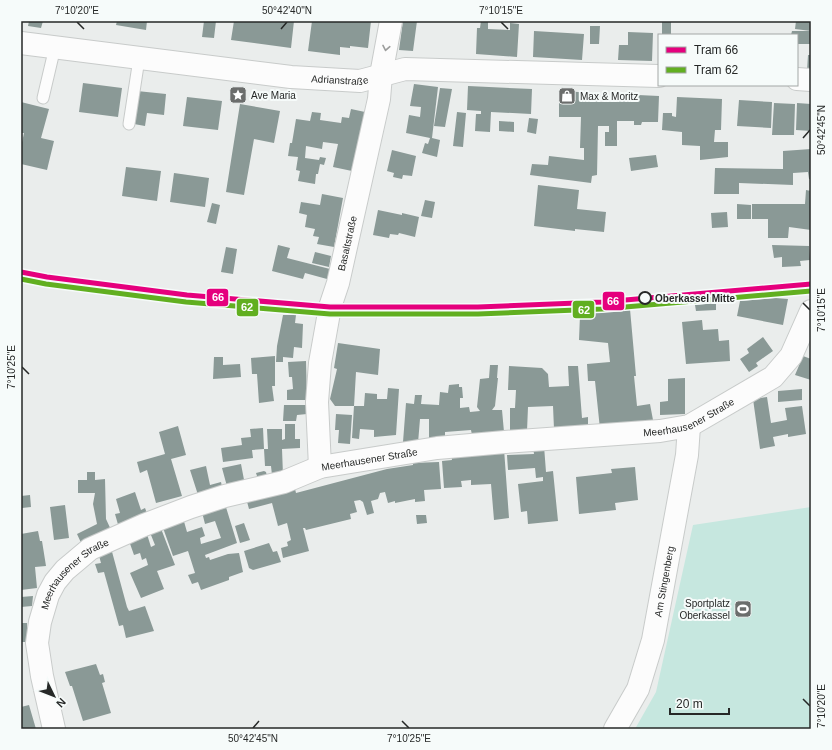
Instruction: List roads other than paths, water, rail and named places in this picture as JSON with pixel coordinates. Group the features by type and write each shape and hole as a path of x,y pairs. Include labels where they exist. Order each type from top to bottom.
{"street":[{"name":"Basaltstraße","path":"320,467 317,402 320,363 330,307 338,283 379,100 381,75 391,21"},
{"name":"Adrianstraße","path":"21,43 291,77 360,81 405,69 658,76"},
{"path":"798,80 811,80"},
{"name":"Meerhausener Straße","path":"54,729 42,676 37,644 40,622 48,595 55,582 65,570 90,549 144,525 191,507 225,496 284,482 320,467 436,448 660,431 689,426 773,377 791,356 811,311"},
{"name":"Am Stingenberg","path":"615,729 638,689 653,640 687,455 689,426"}],"lane":[{"path":"43,98 54,47"},
{"path":"130,124 139,59"}],"tram line":[{"name":"66","path":"21,272 47,277 187,295 330,307 478,307 602,302 811,284"},
{"name":"62","path":"21,279 46,284 186,302 330,314 478,314 602,309 811,291"}],"place":[{"name":"Ave Maria","path":"238,95"},
{"name":"Max & Moritz","path":"567,96"},
{"name":"Oberkassel Mitte","path":"645,298"},
{"name":"Sportplatz Oberkassel","path":"743,609"}]}
